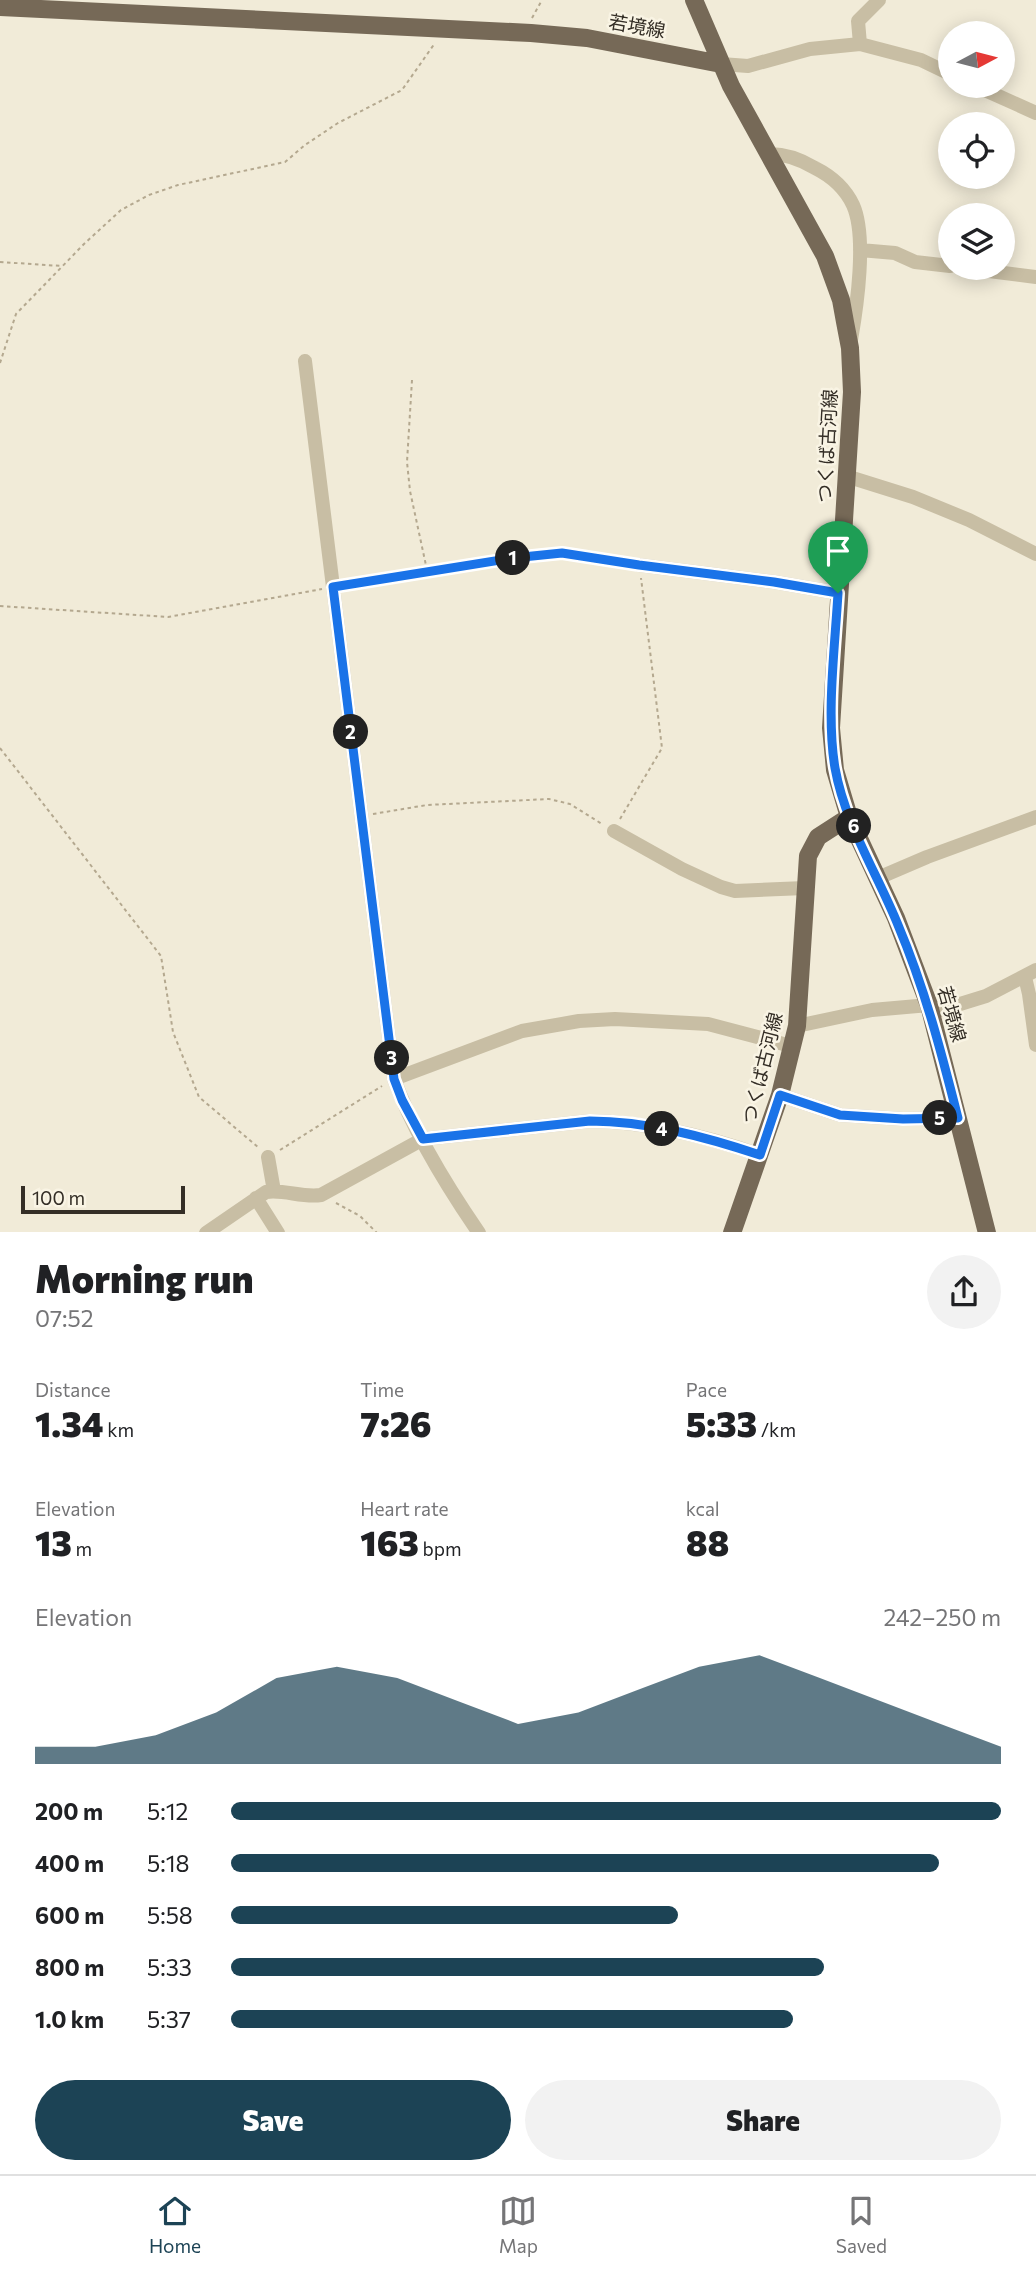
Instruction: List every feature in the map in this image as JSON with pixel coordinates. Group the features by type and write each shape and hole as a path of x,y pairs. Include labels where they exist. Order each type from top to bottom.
{"main road":[{"name":"つくば古河線","path":"694,0 721,64 825,256 841,300 850,348 852,392 831,728 835,770 849,817 818,837 808,856 797,1026 780,1095 732,1232"},
{"name":"若境線","path":"0,7 531,33 587,38 721,64"},
{"name":"若境線","path":"849,817 917,970 930,1009 987,1232"}],"street":[{"path":"860,44 858,21 879,0"},
{"path":"721,64 748,66 810,49 860,44 920,60 938,68"},
{"path":"1003,98 1036,113"},
{"path":"769,154 786,154 828,175 841,187 854,207 858,220 860,250 857,307 850,348"},
{"path":"860,250 895,253 915,262 938,265"},
{"path":"1015,274 1036,277"},
{"path":"305,361 394,1079 402,1100 453,1194 479,1232"},
{"path":"846,476 913,497 1036,554"},
{"path":"639,565 838,593"},
{"path":"878,878 1036,817"},
{"path":"614,831 721,887 735,891 805,888"},
{"path":"797,1026 872,1010 930,1009 986,996 1030,974 1029,994 1036,1045"},
{"path":"394,1079 522,1031 579,1021 615,1019 708,1024 792,1046"},
{"path":"780,1095 840,1115 903,1119 958,1118"},
{"path":"207,1232 266,1192 311,1197 321,1195 423,1139 611,1121 645,1125 760,1155"},
{"path":"268,1157 274,1191"},
{"path":"256,1198 277,1232"}],"path":[{"path":"531,33 532,15 542,0"},
{"path":"0,363 16,314 121,210 149,195 178,185 285,162 338,123 401,90 446,29"},
{"path":"0,262 64,266"},
{"path":"412,380 407,462 410,491 427,572"},
{"path":"0,606 168,617 333,587 562,553 639,565 662,748 614,831 570,804 549,800 427,805 362,816"},
{"path":"0,748 161,956 173,1032 199,1097 268,1157 394,1079"},
{"path":"321,1195 360,1216 376,1232"}],"route":[{"path":"562,553 838,593 831,728 835,770 849,817 917,970 929,1005 958,1118 903,1119 840,1115 780,1095 760,1155 645,1125 611,1121 423,1139 394,1079 333,587 513,558 562,553"}]}
